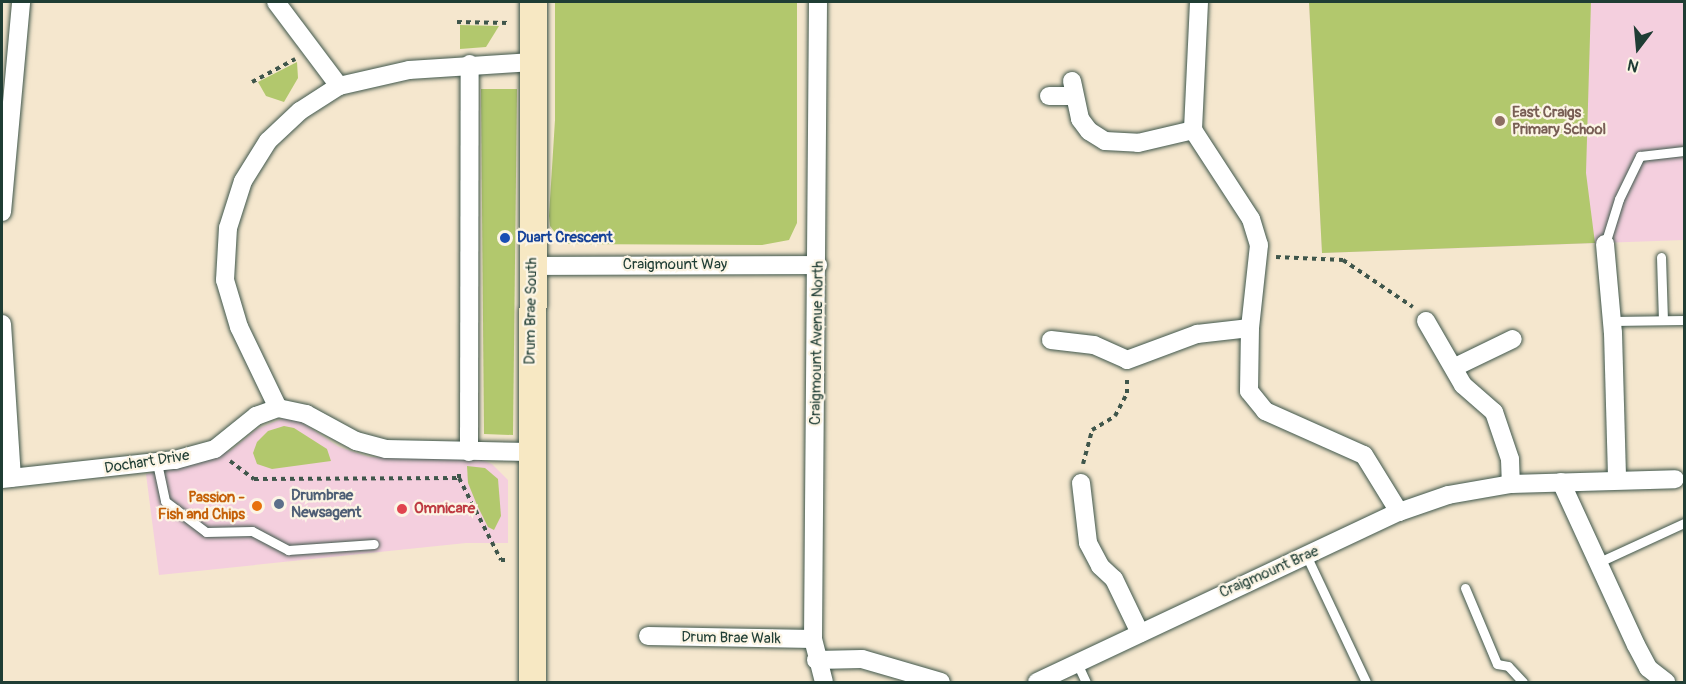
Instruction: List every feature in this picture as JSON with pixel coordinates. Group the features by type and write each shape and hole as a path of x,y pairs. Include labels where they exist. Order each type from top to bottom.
{"main road":[{"name":"Drum Brae South","path":"532,682 530,452 533,13"}],"street":[{"path":"2,212 5,106 21,2"},
{"path":"277,2 339,86"},
{"name":"Craigmount Avenue North","path":"819,2 813,639 816,660 824,682"},
{"path":"1199,2 1193,130 1251,219 1259,245 1250,328 1250,391 1265,411 1364,455 1399,512"},
{"path":"530,452 386,449 356,441 306,414 278,408 239,327 225,280 228,228 243,181 268,141 300,111 339,86 409,69 533,62"},
{"path":"465,451 470,64"},
{"path":"1049,96 1072,89 1089,131 1105,141 1138,143 1193,130"},
{"path":"1605,244 1612,321 1617,480"},
{"name":"Craigmount Way","path":"532,266 818,265"},
{"path":"1426,321 1455,367 1463,385 1494,412 1510,459 1511,484"},
{"path":"2,324 7,478"},
{"path":"1051,340 1094,345 1127,360 1197,334 1250,328"},
{"path":"1455,367 1513,339"},
{"name":"Dochart Drive","path":"7,478 157,463 215,449 256,416 278,408"},
{"name":"Craigmount Brae","path":"1037,682 1399,512 1448,495 1511,484 1675,479"},
{"path":"1561,482 1648,668 1666,682"},
{"path":"1081,483 1088,543 1100,566 1114,579 1140,633"},
{"name":"Drum Brae Walk","path":"648,636 813,639"},
{"path":"816,660 855,658 941,682"}],"lane":[{"path":"1605,244 1619,199 1640,156 1684,151"},
{"path":"1661,257 1663,320"},
{"path":"1612,321 1684,320"},
{"path":"157,463 165,501 206,532 252,531 288,550 374,544"},
{"path":"1597,563 1684,523"},
{"path":"1306,555 1366,682"},
{"path":"1465,588 1497,664 1508,666 1523,682"},
{"path":"1077,663 1086,682"}],"path":[{"path":"457,22 533,13"},
{"path":"252,82 312,50"},
{"path":"1258,259 1297,256 1343,260 1410,304 1426,321"},
{"path":"1081,483 1092,430 1115,416 1127,393 1127,360"},
{"path":"215,449 254,479 459,478"},
{"path":"465,451 459,478 501,560 531,572"}],"shaded area":[{"name":"East Craigs Primary School","path":"1309,2 1684,2 1684,240 1322,253"},
{"path":"284,418 298,420 339,447 369,457 479,459 492,464 508,480 508,543 466,543 159,575 146,474 230,451 257,429"}],"green space":[{"path":"555,2 797,2 797,223 789,240 762,245 564,244 550,226 549,216 555,120"},
{"name":"East Craigs Primary School","path":"1309,2 1591,2 1586,173 1595,243 1322,253"},
{"path":"460,25 499,26 486,47 460,49"},
{"path":"297,62 298,78 284,102 266,96 258,82"},
{"path":"481,89 517,89 513,435 484,434"},
{"path":"284,426 294,428 327,449 331,461 272,469 257,464 253,453 257,442 268,431"},
{"path":"467,466 485,468 498,479 501,516 494,530 488,527 477,505 468,483"}],"place":[{"name":"East Craigs Primary School","path":"1500,121"},
{"name":"Duart Crescent","path":"505,238"},
{"name":"Drumbrae Newsagent","path":"279,504"},
{"name":"Passion - Fish and Chips","path":"257,506"},
{"name":"Omnicare","path":"402,509"}]}
